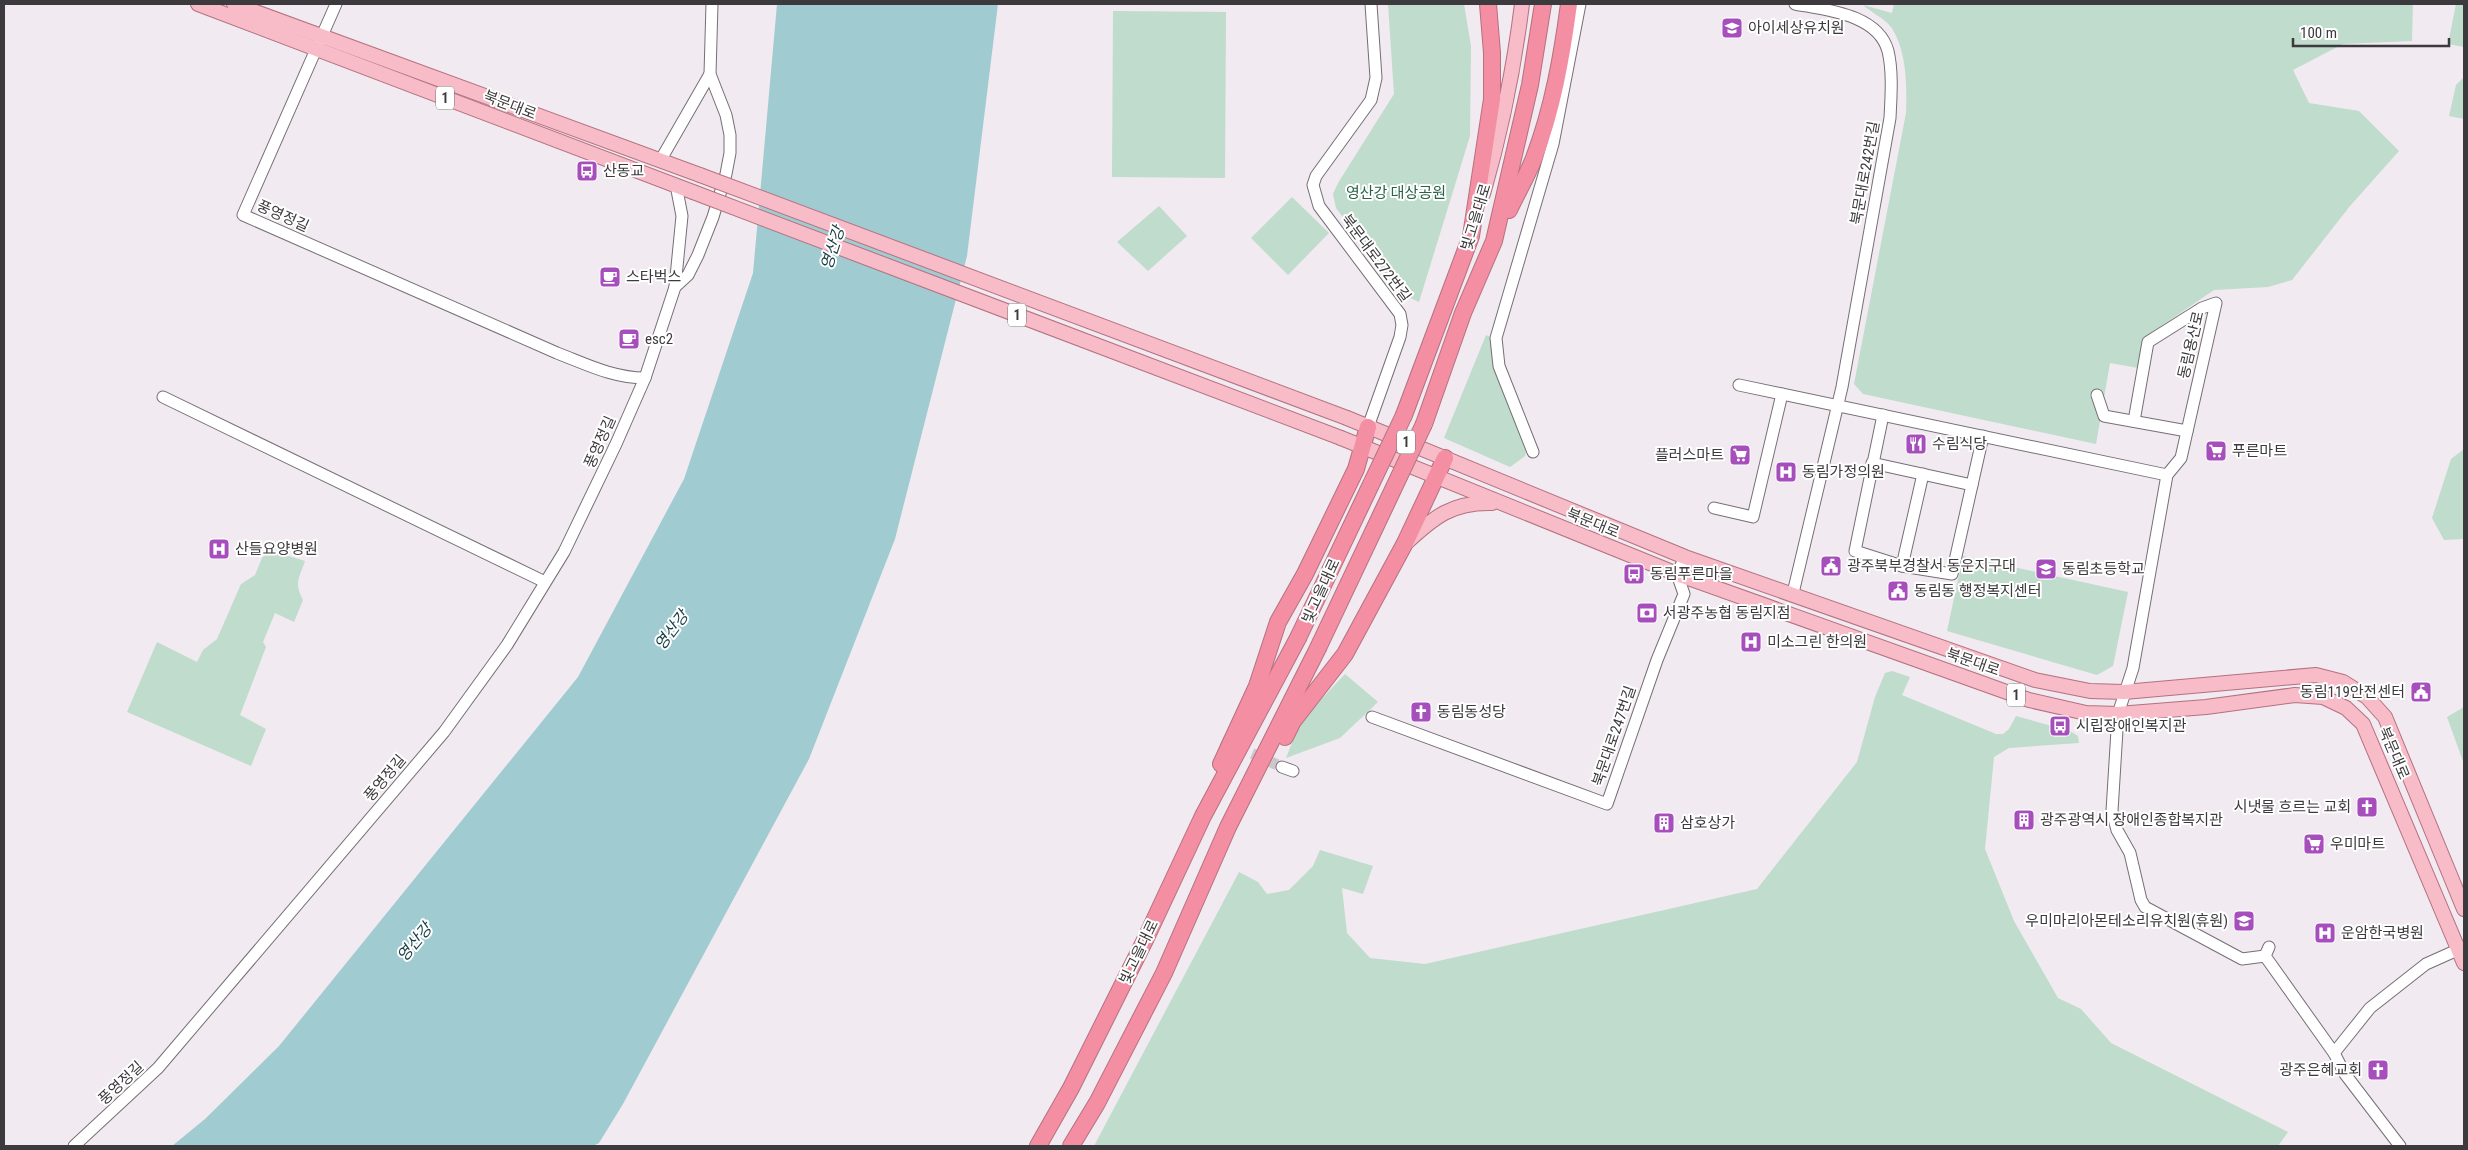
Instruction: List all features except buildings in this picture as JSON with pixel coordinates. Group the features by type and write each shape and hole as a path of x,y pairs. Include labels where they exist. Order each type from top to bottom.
{"highway":[{"path":"1471,236 1492,99 1492,53 1488,4"},
{"name":"빛고을대로","path":"1071,1146 1097,1103 1164,973 1228,827 1318,648 1424,424 1463,313 1494,241 1529,94 1543,4"},
{"path":"1494,241 1534,159 1549,112 1562,56 1570,4"},
{"name":"빛고을대로","path":"1038,1146 1071,1088 1145,940 1203,816 1298,638 1404,415 1471,236"},
{"path":"1203,816 1225,752 1257,686 1278,622 1330,525 1356,469 1368,427"},
{"path":"1228,827 1265,774 1293,721 1345,654 1405,543 1445,458"}],"main road":[{"name":"북문대로","path":"198,4 318,43 700,175 1347,418 1685,557 1793,593 2035,680 2090,691 2124,692 2316,675 2343,682 2367,697 2385,717 2464,909"},
{"name":"북문대로","path":"234,4 318,43 693,192 1341,438 1677,574 2029,700 2086,713 2118,714 2206,707 2295,695 2324,697 2346,708 2363,724 2461,948 2464,963"},
{"name":"빛고을대로","path":"1471,236 1495,154 1509,86 1522,4"},
{"path":"1405,543 1444,511 1473,503 1501,504"}],"street":[{"path":"318,43 336,4"},
{"name":"풍영정길","path":"74,1146 158,1068 444,732 507,645 582,518 645,378 674,287 688,275 698,255 713,217 728,165 730,135 726,115 710,74 712,4"},
{"name":"북문대로272번길","path":"1368,427 1400,337 1400,314 1319,206 1313,185 1316,176 1371,100 1376,78 1371,4"},
{"path":"1533,452 1499,366 1496,338 1553,144 1580,4"},
{"name":"북문대로242번길","path":"1793,593 1837,406 1890,118 1888,50 1876,33 1859,20 1838,12 1795,4"},
{"name":"풍영정길","path":"318,43 243,215 565,356 628,378 645,378"},
{"path":"660,161 710,74"},
{"path":"674,287 682,216 676,185"},
{"name":"동림용산로","path":"2134,421 2148,342 2202,308 2216,303 2181,458 2167,475 2134,668 2124,692 2118,714 2112,811 2117,830 2130,853 2141,900 2145,907 2242,959 2267,951 2334,1053"},
{"path":"1739,385 2167,475"},
{"path":"1714,508 1753,518 1782,394"},
{"path":"2097,395 2104,416 2187,431"},
{"path":"163,396 545,582"},
{"path":"1883,415 1855,551 1902,566 1952,574 1983,436"},
{"path":"1872,463 1972,485"},
{"path":"1902,566 1923,474"},
{"path":"1677,574 1685,557"},
{"name":"북문대로247번길","path":"1372,718 1607,804 1657,660 1684,594 1677,574"},
{"path":"2400,1146 2345,1074 2334,1053 2370,1008 2426,964 2461,948"}],"green space":[{"name":"영산강 대상공원","path":"1388,4 1464,4 1471,46 1470,136 1419,302 1400,293 1336,208 1333,194 1394,94"},
{"path":"1894,4 2413,4 2412,41 2343,44 2293,70 2309,103 2359,111 2399,151 2350,206 2292,280 2268,287 2214,290 2145,337 2138,368 2110,363 2096,444 1863,394 1854,384 1906,113 1906,92 1905,69 1896,36 1891,27 1882,18 1863,5 1892,13"},
{"path":"2456,4 2464,4 2464,47 2448,44"},
{"path":"1113,11 1226,12 1225,178 1112,177"},
{"path":"2464,77 2464,119 2449,116 2456,85"},
{"path":"1292,197 1329,233 1288,275 1251,238"},
{"path":"1159,206 1187,236 1148,271 1117,242"},
{"path":"1486,335 1492,338 1495,365 1526,452 1525,456 1510,467 1444,438"},
{"path":"2464,449 2464,539 2444,540 2432,518 2451,459"},
{"path":"269,550 305,561 299,576 298,585 303,600 294,622 275,613 263,642 266,647 240,715 266,729 251,766 127,712 157,642 197,662 203,650 217,639 241,584 255,575 262,558"},
{"path":"1963,556 2128,592 2113,666 2097,675 1947,631"},
{"path":"1892,671 1910,677 1902,695 1996,734 2003,734 2009,729 2016,716 2070,731 2078,736 2079,743 2009,748 1994,757 1985,849 2014,921 2058,998 2081,1009 2111,1043 2288,1132 2278,1146 1094,1146 1239,872 1258,882 1267,894 1289,890 1313,866 1320,850 1373,866 1363,894 1342,888 1347,933 1370,958 1425,964 1757,889 1857,762 1875,697 1885,673"},
{"path":"1345,674 1378,702 1340,738 1286,758 1300,722"},
{"path":"2464,707 2464,764 2447,717"}],"water":[{"name":"영산강","path":"777,4 998,4 967,256 895,539 809,759 623,1104 599,1143 593,1146 172,1146 205,1119 279,1046 578,677 684,479 753,273"}],"tunnel":[{"path":"1222,740 1282,767"}],"place":[{"name":"아이세상유치원","path":"1732,28"},
{"name":"산동교","path":"587,171"},
{"name":"스타벅스","path":"610,277"},
{"name":"esc2","path":"629,339"},
{"name":"수림식당","path":"1916,444"},
{"name":"푸른마트","path":"2216,451"},
{"name":"플러스마트","path":"1740,455"},
{"name":"동림가정의원","path":"1786,472"},
{"name":"산들요양병원","path":"219,549"},
{"name":"광주북부경찰서 동운지구대","path":"1831,566"},
{"name":"동림초등학교","path":"2046,569"},
{"name":"동림푸른마을","path":"1634,574"},
{"name":"동림동 행정복지센터","path":"1898,591"},
{"name":"서광주농협 동림지점","path":"1647,613"},
{"name":"미소그린 한의원","path":"1751,642"},
{"name":"동림119안전센터","path":"2421,692"},
{"name":"동림동성당","path":"1421,712"},
{"name":"시립장애인복지관","path":"2060,726"},
{"name":"시냇물 흐르는 교회","path":"2367,807"},
{"name":"광주광역시 장애인종합복지관","path":"2024,820"},
{"name":"삼호상가","path":"1664,823"},
{"name":"우미마트","path":"2314,844"},
{"name":"우미마리아몬테소리유치원(휴원)","path":"2244,921"},
{"name":"운암한국병원","path":"2325,933"},
{"name":"광주은혜교회","path":"2378,1070"}]}
